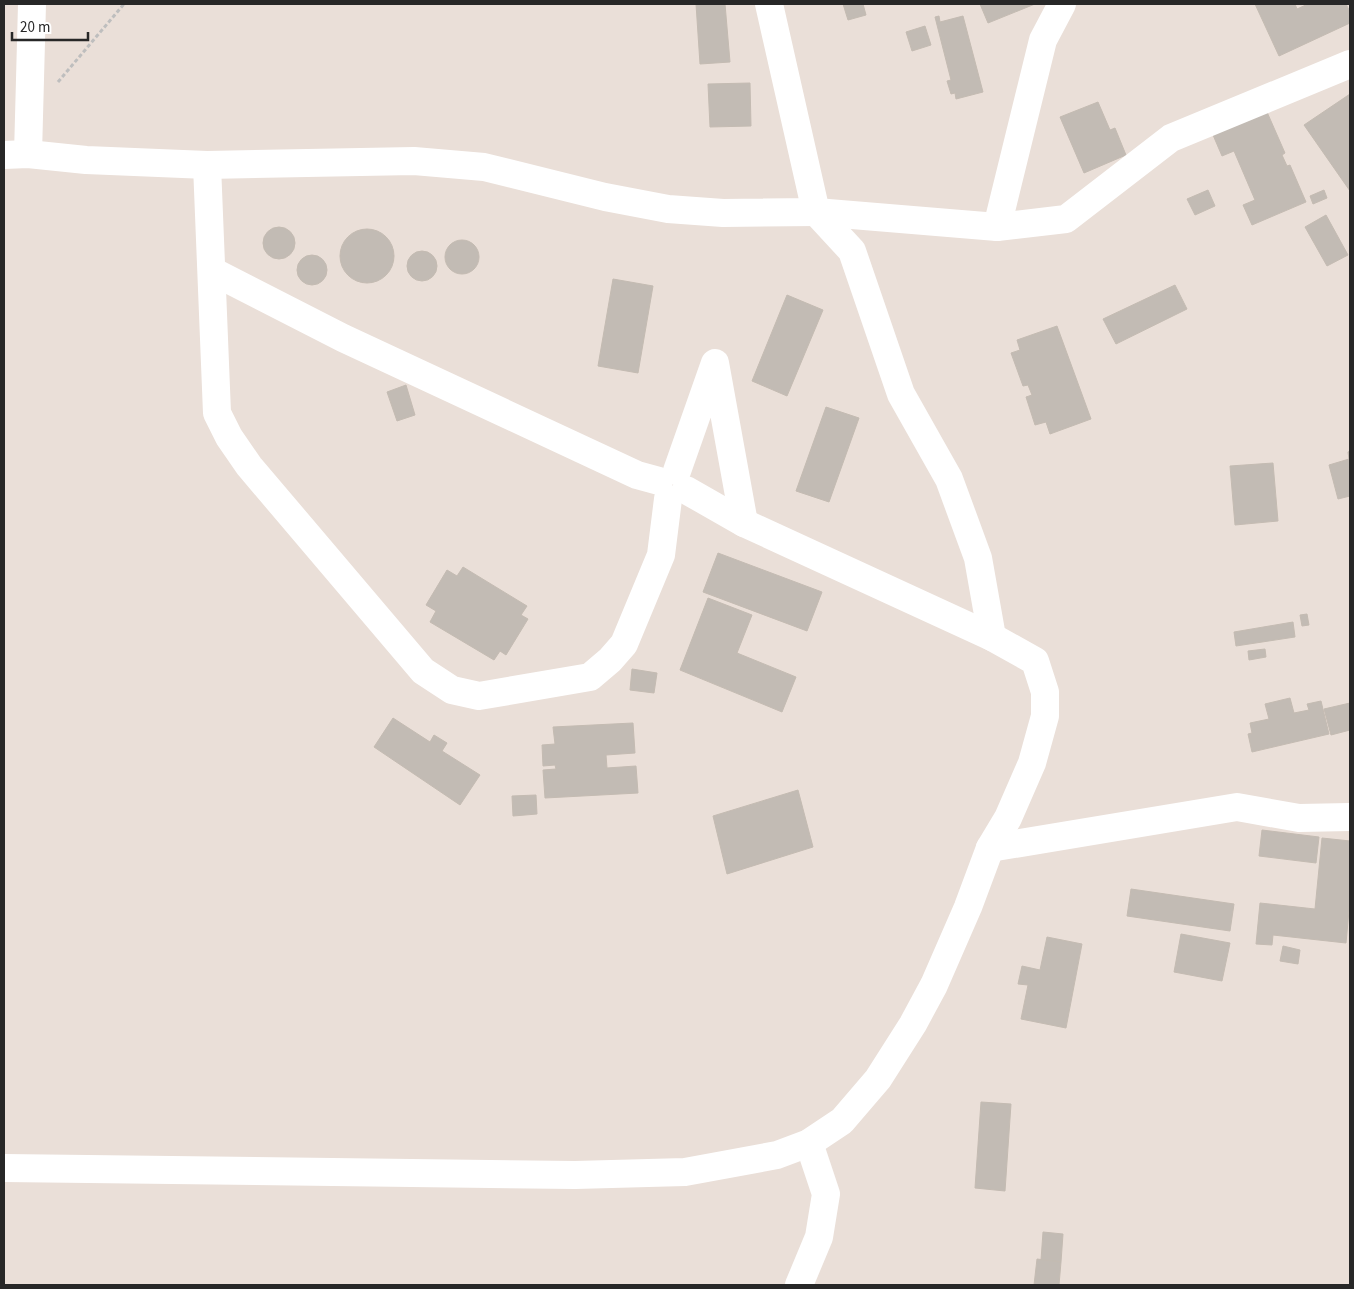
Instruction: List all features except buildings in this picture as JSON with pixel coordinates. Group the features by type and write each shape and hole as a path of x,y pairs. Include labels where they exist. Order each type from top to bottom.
{"street":[{"path":"32,4 29,117 16,155 207,165 414,161 484,167 605,197 668,209 723,213 816,212 997,227 1066,219 1171,138 1350,64"},
{"path":"769,4 816,212 852,251 902,394 949,479 978,558 992,637"},
{"path":"997,227 1043,40 1062,4"},
{"path":"207,165 217,413 249,466 423,671 452,690 479,696 590,677 610,660 624,644 661,556 673,485 715,363 744,523"},
{"path":"4,1168 575,1174 674,1172 777,1155 809,1143 842,1121 878,1079 913,1024 934,985 968,907 990,848 1008,818 1032,763 1045,716 1045,692 1034,661 992,637 744,523 673,485 637,475 343,338 212,271"},
{"path":"990,848 1237,807 1299,818 1350,817"},
{"path":"799,1285 819,1237 826,1194 809,1143"}],"path":[{"path":"29,117 124,4"}]}
